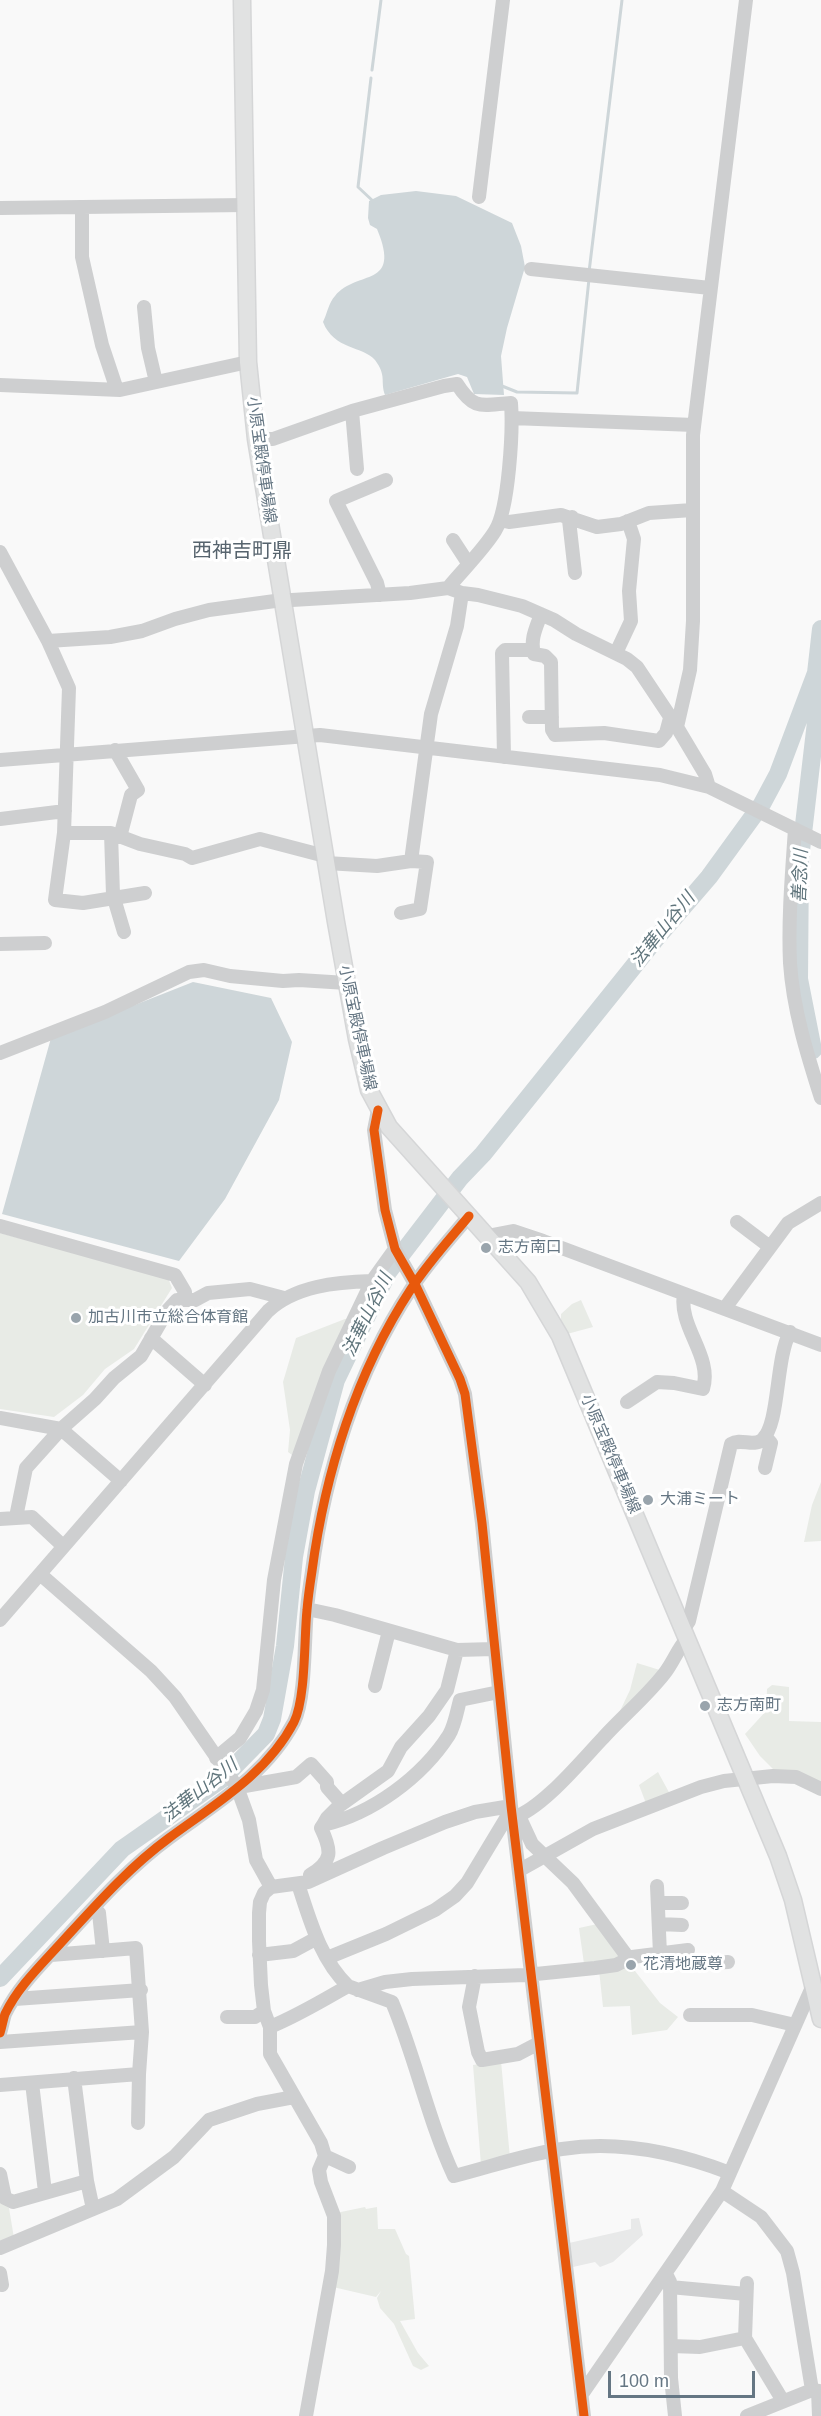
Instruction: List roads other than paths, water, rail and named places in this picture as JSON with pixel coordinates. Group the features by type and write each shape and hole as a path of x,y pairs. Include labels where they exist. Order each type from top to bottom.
{"main road":[{"name":"小原宝殿停車場線","path":"242,0 248,362 256,439 347,983 369,1090 389,1127 528,1282 560,1336 746,1778 793,1900 818,1973 821,2019"}],"street":[{"path":"479,197 503,0"},
{"path":"541,614 532,638 533,650 534,654 549,658 551,663 552,730 555,735 604,733 659,741 674,722 690,670 693,621 694,425 746,0"},
{"path":"0,208 246,205"},
{"path":"82,208 82,257 102,345 117,390"},
{"path":"531,269 710,288"},
{"path":"144,307 148,348 156,382"},
{"path":"0,385 117,390 248,362"},
{"path":"256,439 273,439 352,411 457,384 472,403 479,405 511,403 512,418 505,497 500,520 495,532 448,588"},
{"path":"352,411 357,469"},
{"path":"512,418 694,425"},
{"path":"380,595 377,583 336,501 386,480"},
{"path":"500,520 509,522 561,515 597,527 628,521 649,513 692,510"},
{"path":"572,517 569,520 575,573"},
{"path":"616,653 631,621 628,591 634,556 634,539 628,521"},
{"path":"453,540 468,564"},
{"path":"0,552 48,641 69,688 64,833 55,900 83,903 145,893"},
{"path":"48,641 110,637 142,631 209,610 283,601 448,588 522,606 616,653 637,667 674,722 705,774 709,787"},
{"path":"411,861 431,714 457,626 462,593"},
{"path":"504,757 502,653 506,650 533,650"},
{"path":"529,717 552,717"},
{"path":"0,760 320,735 660,775 709,787 818,840"},
{"path":"114,750 138,790 131,795 115,835 114,899 124,932"},
{"path":"0,819 65,811"},
{"path":"797,830 792,869 791,973 807,1057 821,1098"},
{"path":"64,833 115,835 185,854 192,858 260,839 326,860 377,867 411,861 427,862 420,909 401,913"},
{"path":"0,944 45,943"},
{"path":"0,1053 105,1012 189,972 204,970 230,976 283,981 347,983"},
{"path":"378,1110 374,1130 376,1153 385,1210 395,1249 415,1284 465,1394 482,1523 531,1974 584,2416"},
{"path":"724,1308 788,1223 821,1203"},
{"path":"0,2033 5,2014 34,1971 144,1856 223,1800 234,1782 257,1772 278,1748 296,1719 302,1682 307,1609 315,1545 334,1459 372,1359 415,1284 467,1214"},
{"path":"737,1222 770,1247"},
{"path":"0,1226 175,1275 185,1292"},
{"path":"487,1236 513,1232 821,1345"},
{"path":"216,1758 240,1738 256,1711 263,1690 275,1570 296,1464 329,1371 372,1281 395,1249"},
{"path":"0,1620 268,1311 284,1298 301,1290 372,1281"},
{"path":"16,1517 26,1468 61,1429 95,1399 114,1378 141,1356 167,1311 177,1300 195,1300 208,1293 250,1289 284,1298"},
{"path":"627,1402 657,1382 703,1389 705,1371 682,1305 684,1294"},
{"path":"327,1958 386,1934 435,1910 455,1896 468,1883 508,1815 536,1804 564,1779 664,1674 685,1635 731,1444 736,1441 756,1443 765,1436 773,1421 780,1360 784,1343 790,1332"},
{"path":"151,1338 204,1385"},
{"path":"0,1418 61,1429 122,1480"},
{"path":"765,1436 771,1443 765,1468"},
{"path":"0,1520 32,1517 63,1546"},
{"path":"40,1574 151,1671 175,1697 234,1782 249,1820 256,1860 271,1887"},
{"path":"307,1609 457,1650 494,1649"},
{"path":"375,1686 389,1631"},
{"path":"300,1884 327,1861 330,1850 321,1828 327,1818 342,1804 388,1771 401,1747 429,1716 447,1690 457,1650"},
{"path":"323,1825 362,1811 407,1781 431,1758 450,1734 459,1700 499,1692"},
{"path":"234,1782 296,1777 311,1764 342,1804"},
{"path":"520,1870 593,1829 683,1794 724,1781 796,1777 821,1788"},
{"path":"306,2416 332,2271 334,2216 321,2182 320,2170 325,2156 321,2143 270,2054 270,2028 264,2011 260,1955 260,1902 264,1893 271,1887 300,1884 445,1822 475,1812 514,1813"},
{"path":"514,1813 531,1844 573,1883 629,1959"},
{"path":"300,1884 317,1938 327,1958 353,1988 392,2002 442,2149 454,2176 553,2151 602,2145 638,2148 707,2164 730,2173"},
{"path":"657,1886 660,1954"},
{"path":"658,1903 682,1903"},
{"path":"99,1912 103,1951"},
{"path":"659,1924 682,1925"},
{"path":"260,1955 294,1951 317,1938"},
{"path":"51,1954 136,1948 141,1990 142,2032 138,2123"},
{"path":"270,2028 300,2015 309,2007 353,1988 385,1982 531,1974 606,1966 629,1959 660,1954 728,1962"},
{"path":"582,2394 668,2281 722,2191 818,1973"},
{"path":"475,1976 469,2007 478,2052 482,2060 519,2054 539,2043"},
{"path":"15,1999 141,1990"},
{"path":"227,2017 255,2017 264,2011"},
{"path":"690,2015 752,2015 795,2025"},
{"path":"0,2042 142,2032"},
{"path":"0,2085 139,2074"},
{"path":"74,2078 87,2181 93,2209"},
{"path":"32,2083 45,2192"},
{"path":"0,2248 117,2199 164,2166 209,2120 257,2104 294,2097"},
{"path":"325,2156 349,2167"},
{"path":"0,2174 5,2198 13,2202 87,2181"},
{"path":"722,2191 761,2217 787,2251 817,2390 819,2416"},
{"path":"668,2281 746,2289 745,2338 783,2401"},
{"path":"668,2281 675,2416"},
{"path":"671,2346 700,2347 745,2338"},
{"path":"747,2416 817,2390"}],"waterway":[{"path":"372,70 381,0"},
{"path":"589,272 622,0"},
{"path":"371,78 358,187 374,202"},
{"path":"502,386 517,392 577,393 589,279"},
{"name":"法華山谷川","path":"0,1978 122,1849 222,1779 266,1734 272,1719 285,1646 294,1557 306,1491 336,1380 388,1272 460,1178 483,1154 654,941 709,877 762,804 778,774 816,673 821,629"},
{"name":"善念川","path":"813,1050 799,979 800,859 816,722 816,687"}],"place":[{"name":"志方南口","path":"486,1248"},
{"name":"加古川市立総合体育館","path":"76,1318"},
{"name":"大浦ミート","path":"648,1500"},
{"name":"志方南町","path":"705,1706"},
{"name":"花清地蔵尊","path":"631,1965"}],"district":[{"name":"西神吉町鼎","path":"242,551"}]}
